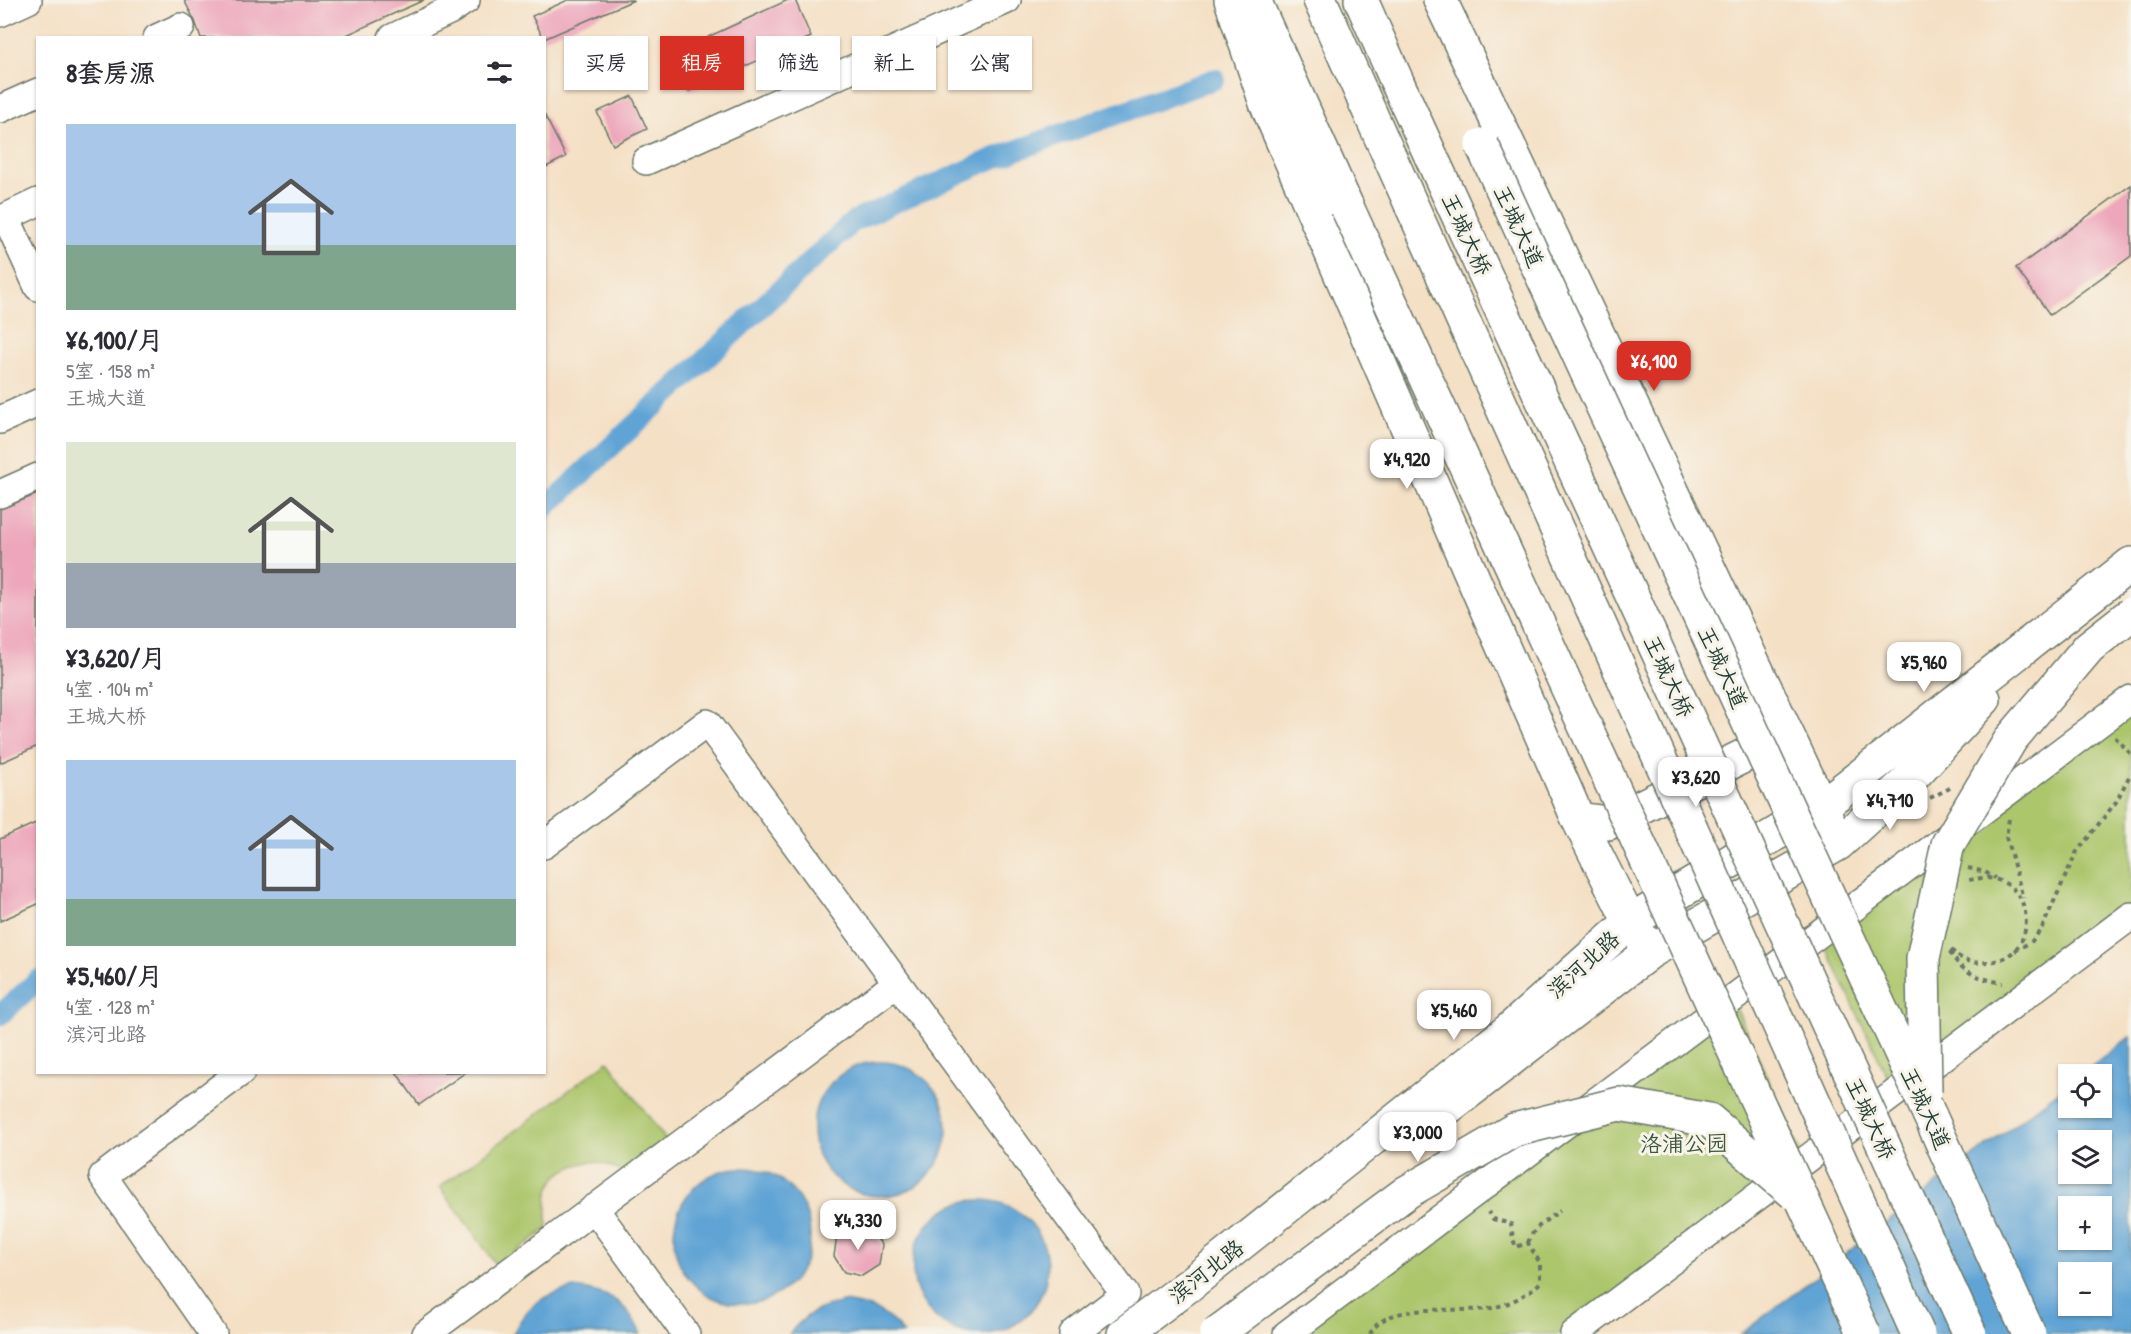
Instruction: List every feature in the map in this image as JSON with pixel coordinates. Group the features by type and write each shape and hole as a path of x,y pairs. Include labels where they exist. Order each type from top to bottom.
{"main road":[{"path":"1231,0 1266,103 1578,819 1630,922 1650,952"},
{"path":"1254,0 1863,1334"},
{"name":"王城大桥","path":"1320,0 1918,1334"},
{"path":"1361,0 1398,84"},
{"path":"1366,0 1398,84"},
{"name":"王城大道","path":"1418,0 1482,146 2029,1334"},
{"path":"1440,0 1838,843"},
{"name":"王城大桥","path":"1398,84 1970,1334"},
{"name":"滨河北路","path":"1124,1334 1189,1285 1509,1030 1630,922 1822,806 2131,564"},
{"path":"1925,1106 1923,958 1948,843 2011,739 2089,647 2131,614"},
{"name":"滨河北路","path":"1155,1334 1650,952 1838,843 1912,777 2059,619"},
{"path":"1578,819 1608,823 1770,743 1783,724"},
{"path":"1216,1334 1407,1192 1514,1130 1619,1104 1709,1120 1803,1200"}],"street":[{"path":"0,13 28,0"},
{"path":"396,36 451,10 466,0"},
{"path":"646,161 1007,0"},
{"path":"0,109 36,93"},
{"path":"36,203 3,218 36,283"},
{"path":"0,420 36,404"},
{"path":"0,494 36,478"},
{"path":"1287,1334 2131,699"},
{"path":"546,844 707,723 1125,1294 1072,1334"},
{"path":"1574,1334 2131,916"},
{"path":"426,1334 897,983"},
{"path":"213,1334 103,1176 238,1074"},
{"path":"594,1208 686,1334"}],"path":[{"path":"2038,986 2018,986 1984,980 1969,973 1955,961 1945,944 1958,957 1975,964 1998,962 2032,941 2042,928 2076,853 2116,802 2131,772"},
{"path":"2013,809 2006,837 2026,917 2025,935 2014,952"},
{"path":"1961,882 1979,877 1998,879 2014,889 2021,898 2026,917"},
{"path":"1475,1192 1493,1219 1511,1224 1516,1247 1528,1243"},
{"path":"1370,1334 1384,1318 1402,1313 1488,1309 1528,1293 1540,1283 1540,1263 1528,1243 1531,1234 1538,1226 1560,1211"}],"green space":[{"path":"2131,699 2131,916 1895,1093 1819,933"},
{"name":"洛浦公园","path":"1732,999 1804,1161 1574,1334 1287,1334"},
{"path":"608,1061 666,1140 623,1172 595,1162 579,1164 564,1170 552,1183 549,1191 548,1228 497,1266 440,1187"}],"water":[{"path":"2131,1036 2131,1334 1741,1334 2058,1092 2058,1118 2112,1118 2112,1064 2095,1064"},
{"path":"880,1062 906,1067 927,1082 942,1103 947,1129 942,1155 927,1176 906,1191 880,1196 854,1191 833,1176 818,1155 813,1129 818,1103 833,1082 854,1067"},
{"path":"742,1168 768,1174 790,1188 804,1210 810,1236 804,1262 790,1284 768,1298 742,1304 716,1298 694,1284 680,1262 674,1236 680,1210 694,1188 716,1174"},
{"path":"980,1200 1006,1205 1027,1220 1042,1241 1047,1267 1042,1293 1027,1314 1006,1329 980,1334 954,1329 933,1314 918,1293 913,1267 918,1241 933,1220 954,1205"},
{"path":"574,1288 597,1292 615,1300 629,1313 641,1334 513,1334 524,1316 537,1303 553,1294"},
{"path":"843,1302 862,1305 877,1311 891,1320 904,1334 789,1334 801,1321 813,1313"}],"building":[{"path":"184,0 424,0 344,36 200,36"},
{"path":"568,0 634,0 546,38 546,36 542,36 532,16"},
{"path":"788,0 795,0 811,36 756,36 756,61 744,67 744,36 710,36"},
{"path":"632,96 647,129 613,145 597,112"},
{"path":"546,118 566,157 546,167"},
{"path":"2131,185 2131,256 2050,315 2016,268"},
{"path":"36,495 36,747 0,763 0,509"},
{"path":"36,823 36,905 0,921 0,839"},
{"path":"397,1074 463,1074 419,1105"},
{"path":"851,1227 870,1229 882,1245 879,1265 862,1276 844,1272 834,1256 837,1237"}],"waterway":[{"path":"546,507 854,221 992,159 1215,79"},
{"path":"0,1015 36,982"}]}
